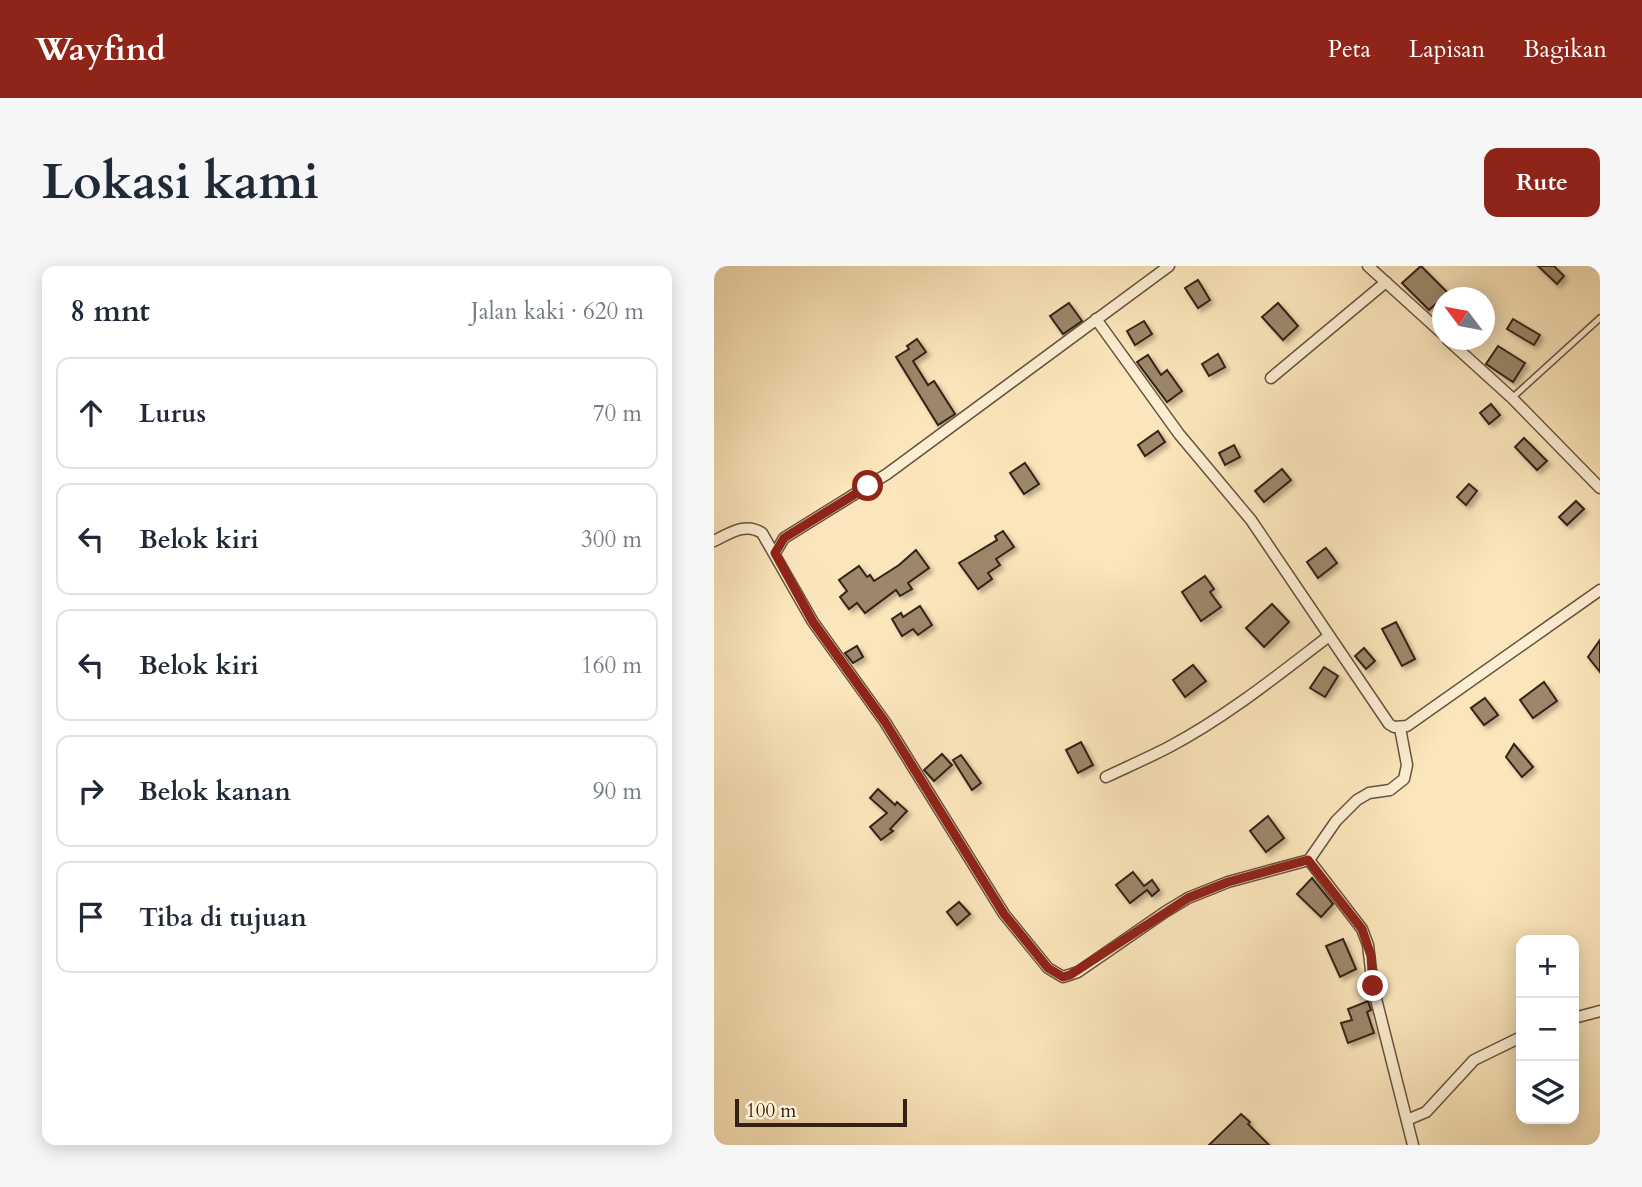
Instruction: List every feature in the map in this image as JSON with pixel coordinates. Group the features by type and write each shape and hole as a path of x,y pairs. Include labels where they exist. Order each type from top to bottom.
{"street":[{"path":"775,553 784,538 887,474 1169,266"},
{"path":"1368,266 1432,324"},
{"path":"1271,377 1386,282"},
{"path":"1096,319 1179,434 1251,520 1384,720 1394,727 1408,726 1600,590"},
{"path":"1459,350 1512,398 1600,488"},
{"path":"714,541 737,530 755,528 762,533 813,622 885,722 1004,914 1026,943 1056,974 1063,977 1078,972 1164,912 1205,890 1308,860 1336,821 1357,800 1369,793 1390,790 1404,779 1407,765 1400,728"},
{"path":"1106,778 1170,746 1222,714 1329,636"},
{"path":"1308,860 1362,929 1368,945 1373,986 1413,1145"},
{"path":"1579,1017 1600,1011"},
{"path":"1407,1121 1426,1112 1474,1060 1516,1039"}],"lane":[{"path":"1512,398 1600,318"}],"building":[{"path":"1421,266 1442,287 1432,287 1432,307 1429,310 1402,283"},
{"path":"1538,266 1554,266 1564,276 1557,284"},
{"path":"1198,280 1210,300 1198,308 1185,288"},
{"path":"1069,303 1082,321 1063,334 1050,316"},
{"path":"1278,303 1298,326 1283,340 1262,317"},
{"path":"1513,319 1540,335 1534,345 1507,329"},
{"path":"1144,321 1152,334 1135,345 1127,331"},
{"path":"917,339 926,352 913,361 928,385 934,381 955,414 938,425 896,357 909,349 907,346"},
{"path":"1498,346 1525,363 1513,382 1486,364"},
{"path":"1218,354 1225,367 1209,376 1202,364"},
{"path":"1148,355 1161,375 1167,370 1182,391 1167,402 1137,362"},
{"path":"1491,404 1500,415 1489,424 1480,413"},
{"path":"1158,431 1165,442 1145,456 1138,445"},
{"path":"1524,438 1547,461 1537,470 1515,447"},
{"path":"1234,445 1240,457 1225,465 1219,453"},
{"path":"1025,463 1039,484 1024,494 1010,473"},
{"path":"1282,469 1291,480 1264,502 1255,491"},
{"path":"1469,484 1477,491 1466,505 1457,497"},
{"path":"1576,501 1584,509 1567,525 1559,517"},
{"path":"1003,531 1014,547 996,559 1000,565 988,573 992,579 978,589 959,563 997,540 995,536"},
{"path":"1326,548 1337,563 1318,578 1307,562"},
{"path":"916,550 929,568 908,583 912,589 900,596 896,590 865,613 857,603 849,609 840,597 847,591 839,580 859,566 867,577 870,575 874,581"},
{"path":"1205,576 1214,589 1210,592 1221,607 1201,621 1182,592"},
{"path":"1272,604 1289,622 1264,647 1246,628"},
{"path":"920,606 932,625 918,635 913,629 902,636 892,619 901,613 903,617"},
{"path":"1396,622 1415,659 1402,666 1382,629"},
{"path":"1600,640 1600,672 1588,657"},
{"path":"857,646 863,657 853,663 845,653"},
{"path":"1364,648 1375,661 1366,669 1355,656"},
{"path":"1193,665 1206,681 1185,697 1173,680"},
{"path":"1324,667 1338,676 1325,697 1310,688"},
{"path":"1544,682 1557,701 1533,718 1520,700"},
{"path":"1485,698 1498,715 1484,725 1471,708"},
{"path":"1081,742 1093,765 1078,773 1066,750"},
{"path":"1514,744 1533,767 1522,777 1506,757"},
{"path":"942,754 952,765 934,781 924,770"},
{"path":"961,755 981,783 972,790 953,760"},
{"path":"878,789 895,805 897,802 907,811 890,829 893,831 881,840 870,827 887,813 870,798"},
{"path":"1268,816 1284,838 1266,852 1250,831"},
{"path":"1133,872 1144,886 1152,880 1159,890 1152,896 1147,890 1130,903 1116,885"},
{"path":"1312,878 1333,904 1321,917 1297,894"},
{"path":"959,902 970,914 957,925 947,912"},
{"path":"1343,939 1356,969 1340,977 1326,946"},
{"path":"1368,1001 1371,1010 1367,1012 1374,1033 1348,1043 1341,1023 1352,1020 1348,1009"},
{"path":"1241,1114 1269,1145 1209,1145"}],"route":[{"path":"868,486 784,538 775,553 813,622 885,722 1004,914 1048,968 1063,977 1078,972 1188,898 1228,882 1308,860 1362,929 1371,956 1373,986"}]}
